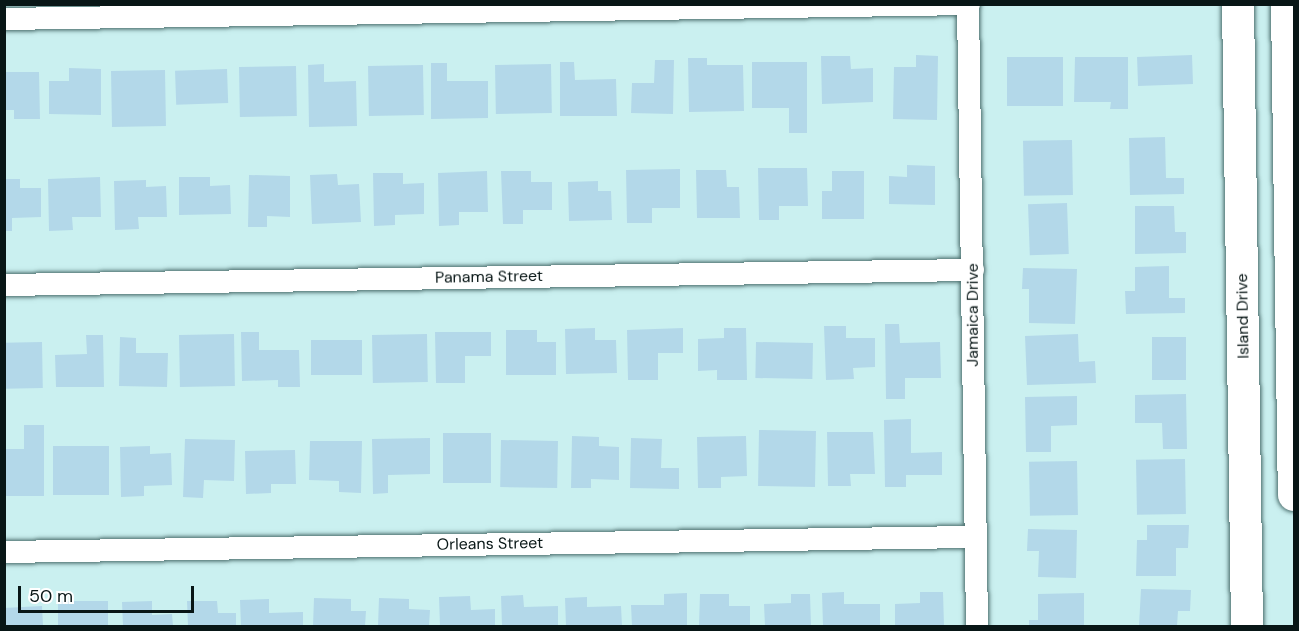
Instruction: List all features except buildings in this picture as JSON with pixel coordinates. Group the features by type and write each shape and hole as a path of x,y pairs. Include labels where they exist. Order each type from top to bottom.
{"street":[{"path":"4,19 969,4"},
{"name":"Jamaica Drive","path":"969,4 977,627"},
{"name":"Island Drive","path":"1238,4 1247,627"},
{"path":"1287,4 1294,495"},
{"name":"Panama Street","path":"4,285 973,270"},
{"name":"Orleans Street","path":"4,552 975,537"}]}
